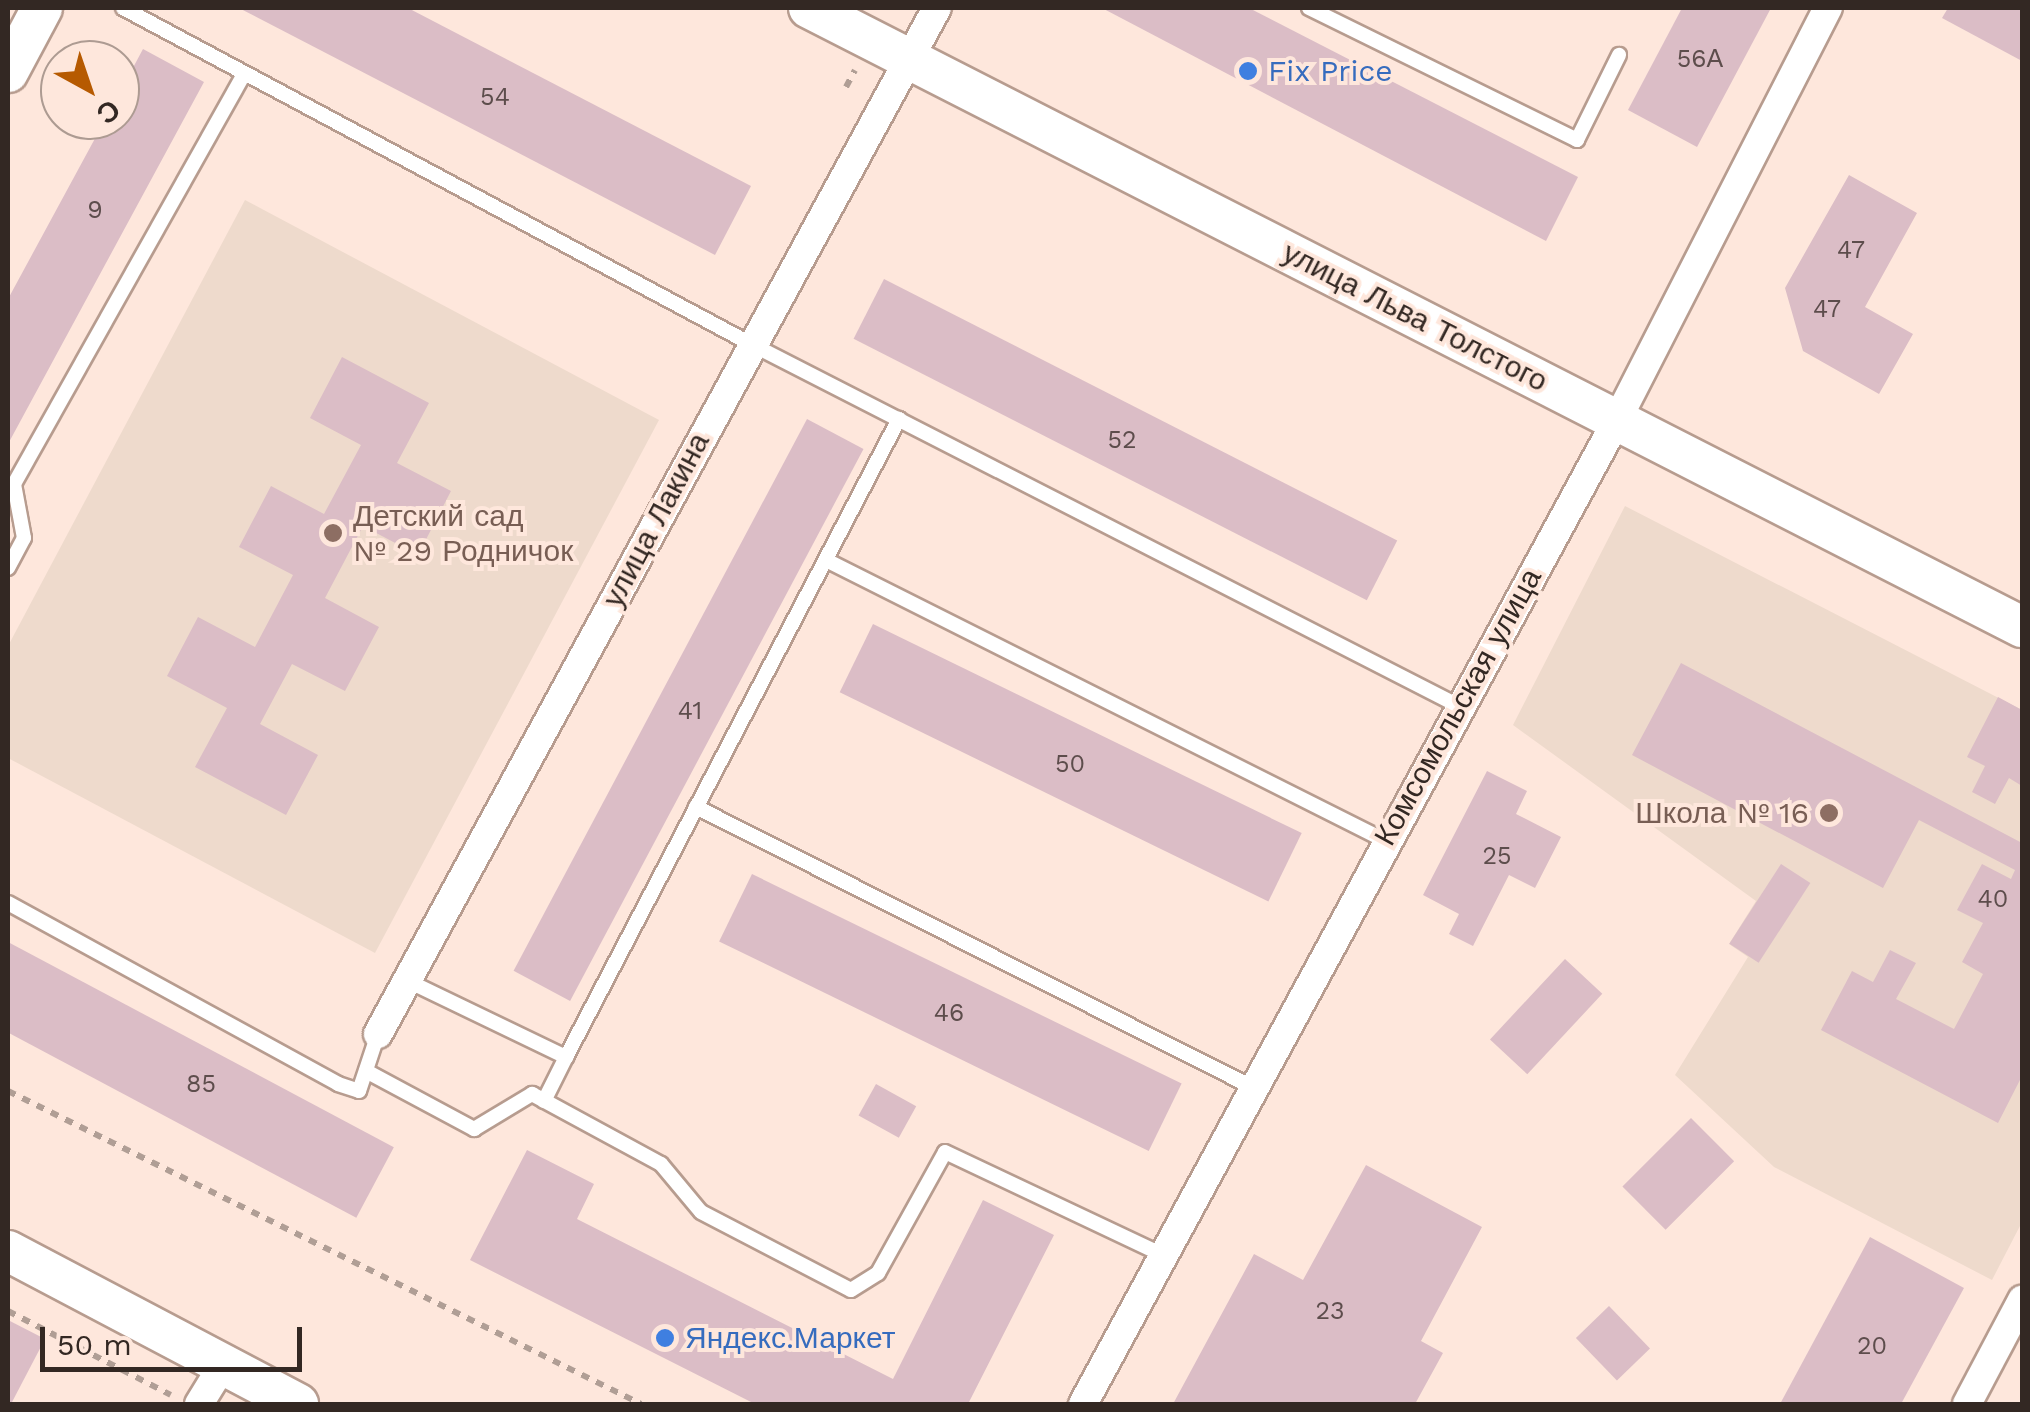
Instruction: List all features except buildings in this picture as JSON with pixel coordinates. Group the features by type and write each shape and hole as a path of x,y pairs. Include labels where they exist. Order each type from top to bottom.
{"street":[{"name":"улица Льва Толстого","path":"808,8 2022,627"},
{"name":"улица Лакина","path":"378,1034 937,8"},
{"name":"Комсомольская улица","path":"1084,1404 1161,1254 1617,420 1828,8"},
{"path":"8,72 29,17"},
{"path":"8,1251 298,1404"},
{"path":"1967,1404 2022,1300"},
{"path":"199,1404 222,1365"}],"lane":[{"path":"123,8 242,77 751,344 1460,706"},
{"path":"1309,8 1577,140 1619,54"},
{"path":"8,568 24,538 14,484 242,77"},
{"path":"544,1101 899,419"},
{"path":"826,560 1386,840"},
{"path":"696,807 1252,1088"},
{"path":"8,903 338,1084 359,1091 378,1034"},
{"path":"406,980 566,1056"},
{"path":"366,1071 474,1129 532,1094 661,1164 701,1212 852,1290 878,1273 944,1152 1161,1254"}],"path":[{"path":"8,1092 641,1404"},
{"path":"8,1310 190,1404"}],"shaded area":[{"name":"Детский сад № 29 Родничок","path":"245,200 659,420 375,953 8,758 8,646"},
{"name":"Школа № 16","path":"1625,506 2022,710 2022,1222 1992,1280 1774,1167 1675,1075 1748,957 1729,944 1756,901 1513,725"}],"place":[{"name":"Fix Price","path":"1248,71"},
{"name":"Детский сад № 29 Родничок","path":"333,533"},
{"name":"Школа № 16","path":"1829,813"},
{"name":"Яндекс.Маркет","path":"665,1338"}]}
